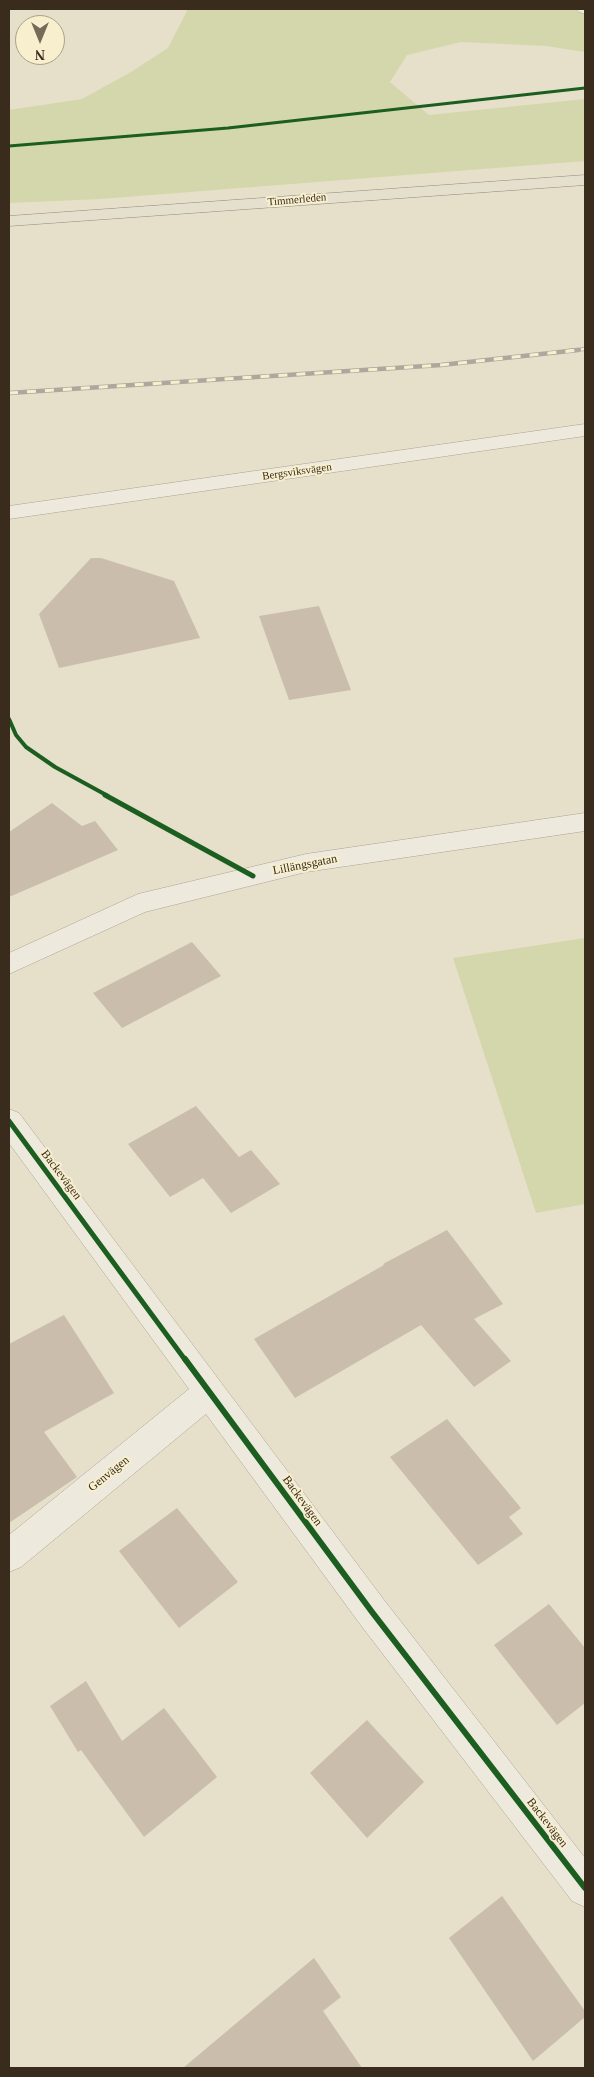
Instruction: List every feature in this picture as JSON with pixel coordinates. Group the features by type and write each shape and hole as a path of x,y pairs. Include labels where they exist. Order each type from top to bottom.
{"main road":[{"name":"Timmerleden","path":"9,221 585,180"}],"street":[{"name":"Bergsviksvägen","path":"9,513 585,430"},
{"name":"Lillängsgatan","path":"9,964 138,904 306,863 585,822"},
{"name":"Backevägen","path":"9,1121 372,1612 585,1888"},
{"name":"Genvägen","path":"9,1556 209,1392"}],"green space":[{"path":"188,9 585,9 585,52 546,46 461,42 407,55 390,82 429,115 585,99 585,161 100,199 9,203 9,110 82,99 131,72 168,48"},
{"path":"585,938 585,1204 536,1213 453,958"}],"building":[{"path":"91,558 101,558 174,581 200,638 59,668 39,614"},
{"path":"319,606 351,690 289,700 259,616"},
{"path":"52,803 82,826 95,821 118,850 9,897 9,832"},
{"path":"192,942 221,976 122,1028 93,993"},
{"path":"196,1106 239,1157 251,1150 280,1184 231,1213 203,1178 170,1197 128,1144"},
{"path":"447,1230 503,1304 474,1319 511,1361 474,1387 421,1325 295,1398 254,1339 383,1264"},
{"path":"64,1315 114,1393 44,1432 77,1477 9,1523 9,1344"},
{"path":"447,1419 521,1508 509,1517 523,1534 478,1565 390,1457"},
{"path":"177,1508 238,1582 179,1628 119,1551"},
{"path":"549,1604 585,1648 585,1703 557,1725 494,1645"},
{"path":"86,1681 122,1741 164,1708 217,1777 144,1837 81,1750 78,1752 50,1706"},
{"path":"367,1720 424,1782 367,1838 310,1773"},
{"path":"502,1896 585,2011 585,2017 533,2061 449,1938"},
{"path":"314,1958 341,1997 323,2011 362,2068 183,2068"}],"railway":[{"path":"567,351 585,349"},
{"path":"9,393 441,365 578,350"}],"cycle path":[{"path":"9,146 228,128 585,88"},
{"path":"9,719 16,735 26,747 55,767 253,876"},
{"path":"9,1121 372,1612 585,1888"}]}
